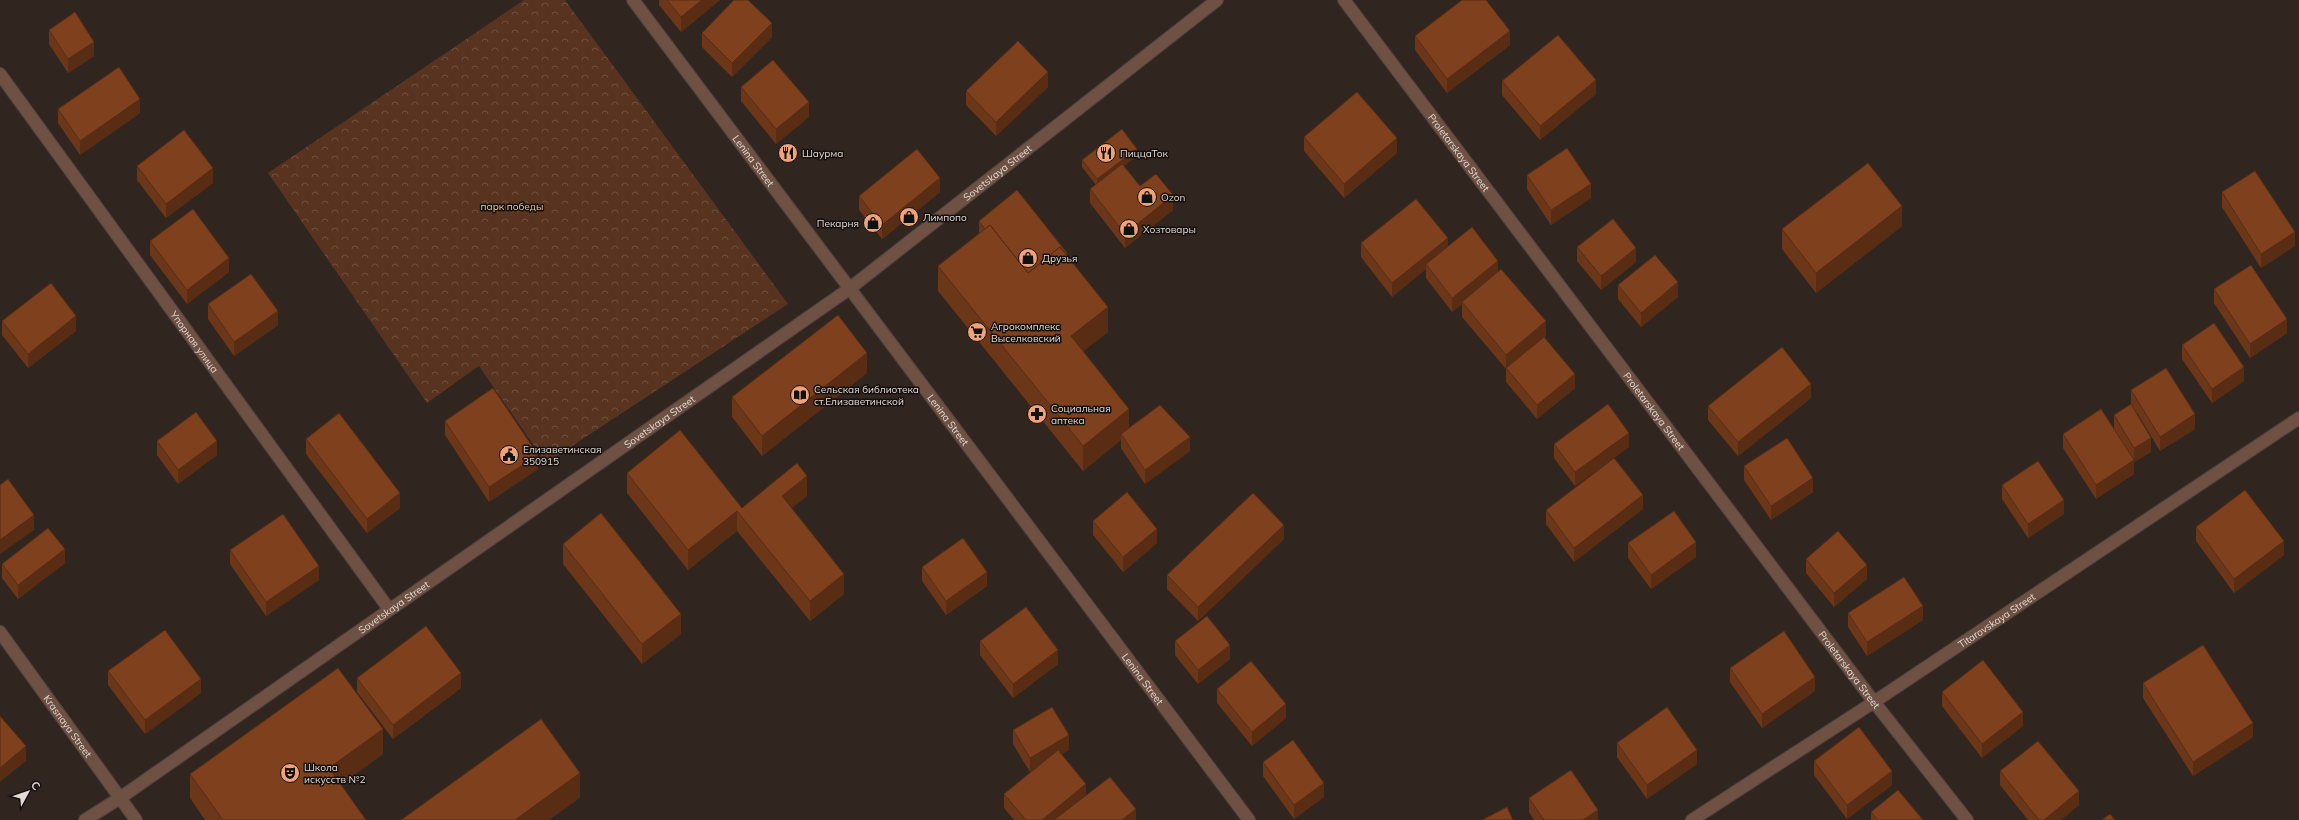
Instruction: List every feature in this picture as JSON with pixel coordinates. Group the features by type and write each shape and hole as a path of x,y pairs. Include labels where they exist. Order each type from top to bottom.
{"street":[{"name":"Lenina Street","path":"633,0 1249,820"},
{"name":"Sovetskaya Street","path":"85,820 120,798 849,289 1217,0"},
{"name":"Proletarskaya Street","path":"1344,0 1874,702 1967,820"},
{"name":"Упорная улица","path":"0,74 389,609"},
{"name":"Titarovskaya Street","path":"1692,820 1874,702 2299,418"},
{"name":"Krasnaya Street","path":"0,632 136,820"}],"green space":[{"name":"парк победы","path":"524,0 565,0 788,304 546,463 479,366 427,403 268,173"}],"building":[{"path":"667,0 702,0 681,17"},
{"path":"734,0 748,0 772,23 732,63 702,33"},
{"path":"1462,0 1486,0 1510,31 1447,79 1415,36"},
{"path":"75,12 94,42 68,59 49,30"},
{"path":"1558,35 1596,80 1540,126 1502,81"},
{"path":"1018,41 1048,72 996,122 966,91"},
{"path":"773,60 809,102 776,129 741,87"},
{"path":"119,67 140,99 80,141 58,109"},
{"path":"1357,92 1397,138 1344,184 1304,137"},
{"path":"1122,129 1137,149 1097,179 1082,160"},
{"path":"184,130 213,168 166,204 137,166"},
{"path":"1567,148 1591,184 1551,210 1527,175"},
{"path":"917,149 940,178 882,225 859,196"},
{"path":"1868,163 1902,206 1816,273 1782,229"},
{"name":"Хозтовары","path":"1122,164 1140,186 1156,174 1173,195 1125,234 1090,189"},
{"path":"2255,171 2295,232 2261,254 2222,192"},
{"path":"1017,190 1067,253 1066,254 1060,247 1028,273 990,225 985,229 979,221"},
{"path":"1416,199 1448,238 1392,283 1361,243"},
{"path":"193,209 229,258 187,290 150,241"},
{"path":"1613,219 1636,248 1601,276 1577,247"},
{"path":"990,225 1028,273 1060,247 1108,307 1071,336 1129,409 1083,446 938,266"},
{"path":"1472,227 1498,261 1452,298 1426,264"},
{"path":"1655,255 1678,282 1641,313 1618,285"},
{"path":"2251,265 2287,319 2250,344 2214,289"},
{"path":"1501,269 1546,321 1506,355 1462,302"},
{"path":"251,274 278,311 234,342 208,304"},
{"path":"51,283 76,316 28,354 2,321"},
{"name":"Сельская библиотека ст.Елизаветинской","path":"838,315 867,353 762,436 732,397"},
{"path":"2214,323 2244,367 2212,389 2182,345"},
{"path":"1544,337 1575,374 1537,405 1506,368"},
{"path":"1782,347 1811,384 1738,442 1708,406"},
{"path":"2166,368 2195,414 2160,437 2131,390"},
{"path":"493,388 538,455 489,487 445,421"},
{"path":"1608,404 1629,433 1575,472 1554,444"},
{"path":"2131,404 2151,438 2134,448 2114,415"},
{"path":"1160,405 1190,437 1145,470 1121,434"},
{"path":"2101,409 2134,460 2096,485 2063,434"},
{"path":"196,412 217,441 178,470 157,441"},
{"path":"339,413 400,493 367,519 306,439"},
{"path":"680,430 742,508 797,463 807,476 782,496 844,574 810,601 737,511 688,550 627,473"},
{"path":"1787,438 1813,478 1771,506 1744,466"},
{"path":"1614,458 1643,495 1574,548 1546,510"},
{"path":"2038,461 2064,500 2028,524 2002,485"},
{"path":"8,479 34,515 0,540 0,485"},
{"path":"2245,490 2284,541 2234,579 2196,527"},
{"path":"1127,492 1157,529 1123,557 1093,521"},
{"path":"1253,493 1284,525 1198,607 1167,575"},
{"path":"1674,511 1696,542 1651,575 1628,543"},
{"path":"601,513 681,614 642,644 563,544"},
{"path":"283,514 319,566 266,602 230,550"},
{"path":"48,528 65,549 18,585 2,564"},
{"path":"1838,531 1867,565 1834,593 1806,559"},
{"path":"963,538 987,572 946,601 922,567"},
{"path":"1904,577 1923,606 1867,642 1848,613"},
{"path":"1026,607 1058,650 1013,684 980,641"},
{"path":"1207,616 1230,645 1198,670 1175,641"},
{"path":"426,626 461,673 393,725 357,678"},
{"path":"165,630 201,679 145,720 108,671"},
{"path":"1784,631 1815,677 1762,714 1730,668"},
{"path":"2203,645 2253,723 2193,762 2143,683"},
{"path":"1983,660 2023,712 1982,744 1942,692"},
{"path":"1251,661 1286,704 1252,732 1217,689"},
{"name":"Школа искусств №2","path":"338,668 383,729 329,768 366,820 223,820 190,774"},
{"path":"1052,707 1069,735 1030,758 1013,730"},
{"path":"1667,707 1697,750 1647,785 1617,743"},
{"path":"0,716 26,746 0,768"},
{"path":"541,719 580,773 515,820 401,820"},
{"path":"1859,727 1892,771 1847,805 1814,761"},
{"path":"1293,740 1324,783 1294,805 1263,762"},
{"path":"2038,741 2079,791 2044,820 2039,820 2000,771"},
{"path":"1058,750 1086,784 1042,820 1026,820 1004,794"},
{"path":"1571,770 1598,810 1583,820 1544,820 1529,798"},
{"path":"1110,777 1136,809 1122,820 1054,820"},
{"path":"1898,790 1923,820 1878,820 1871,812"},
{"path":"1507,807 1513,820 1482,820"},
{"path":"2110,814 2115,820 2102,820"}],"place":[{"name":"Шаурма","path":"788,153"},
{"name":"ПиццаТок","path":"1106,153"},
{"name":"Ozon","path":"1147,197"},
{"name":"Лимпопо","path":"909,217"},
{"name":"Пекарня","path":"873,223"},
{"name":"Хозтовары","path":"1129,229"},
{"name":"Друзья","path":"1028,258"},
{"name":"Агрокомплекс Выселковский","path":"977,332"},
{"name":"Сельская библиотека ст.Елизаветинской","path":"800,395"},
{"name":"Социальная аптека","path":"1037,414"},
{"name":"Елизаветинская 350915","path":"509,455"},
{"name":"Школа искусств №2","path":"290,773"}]}
